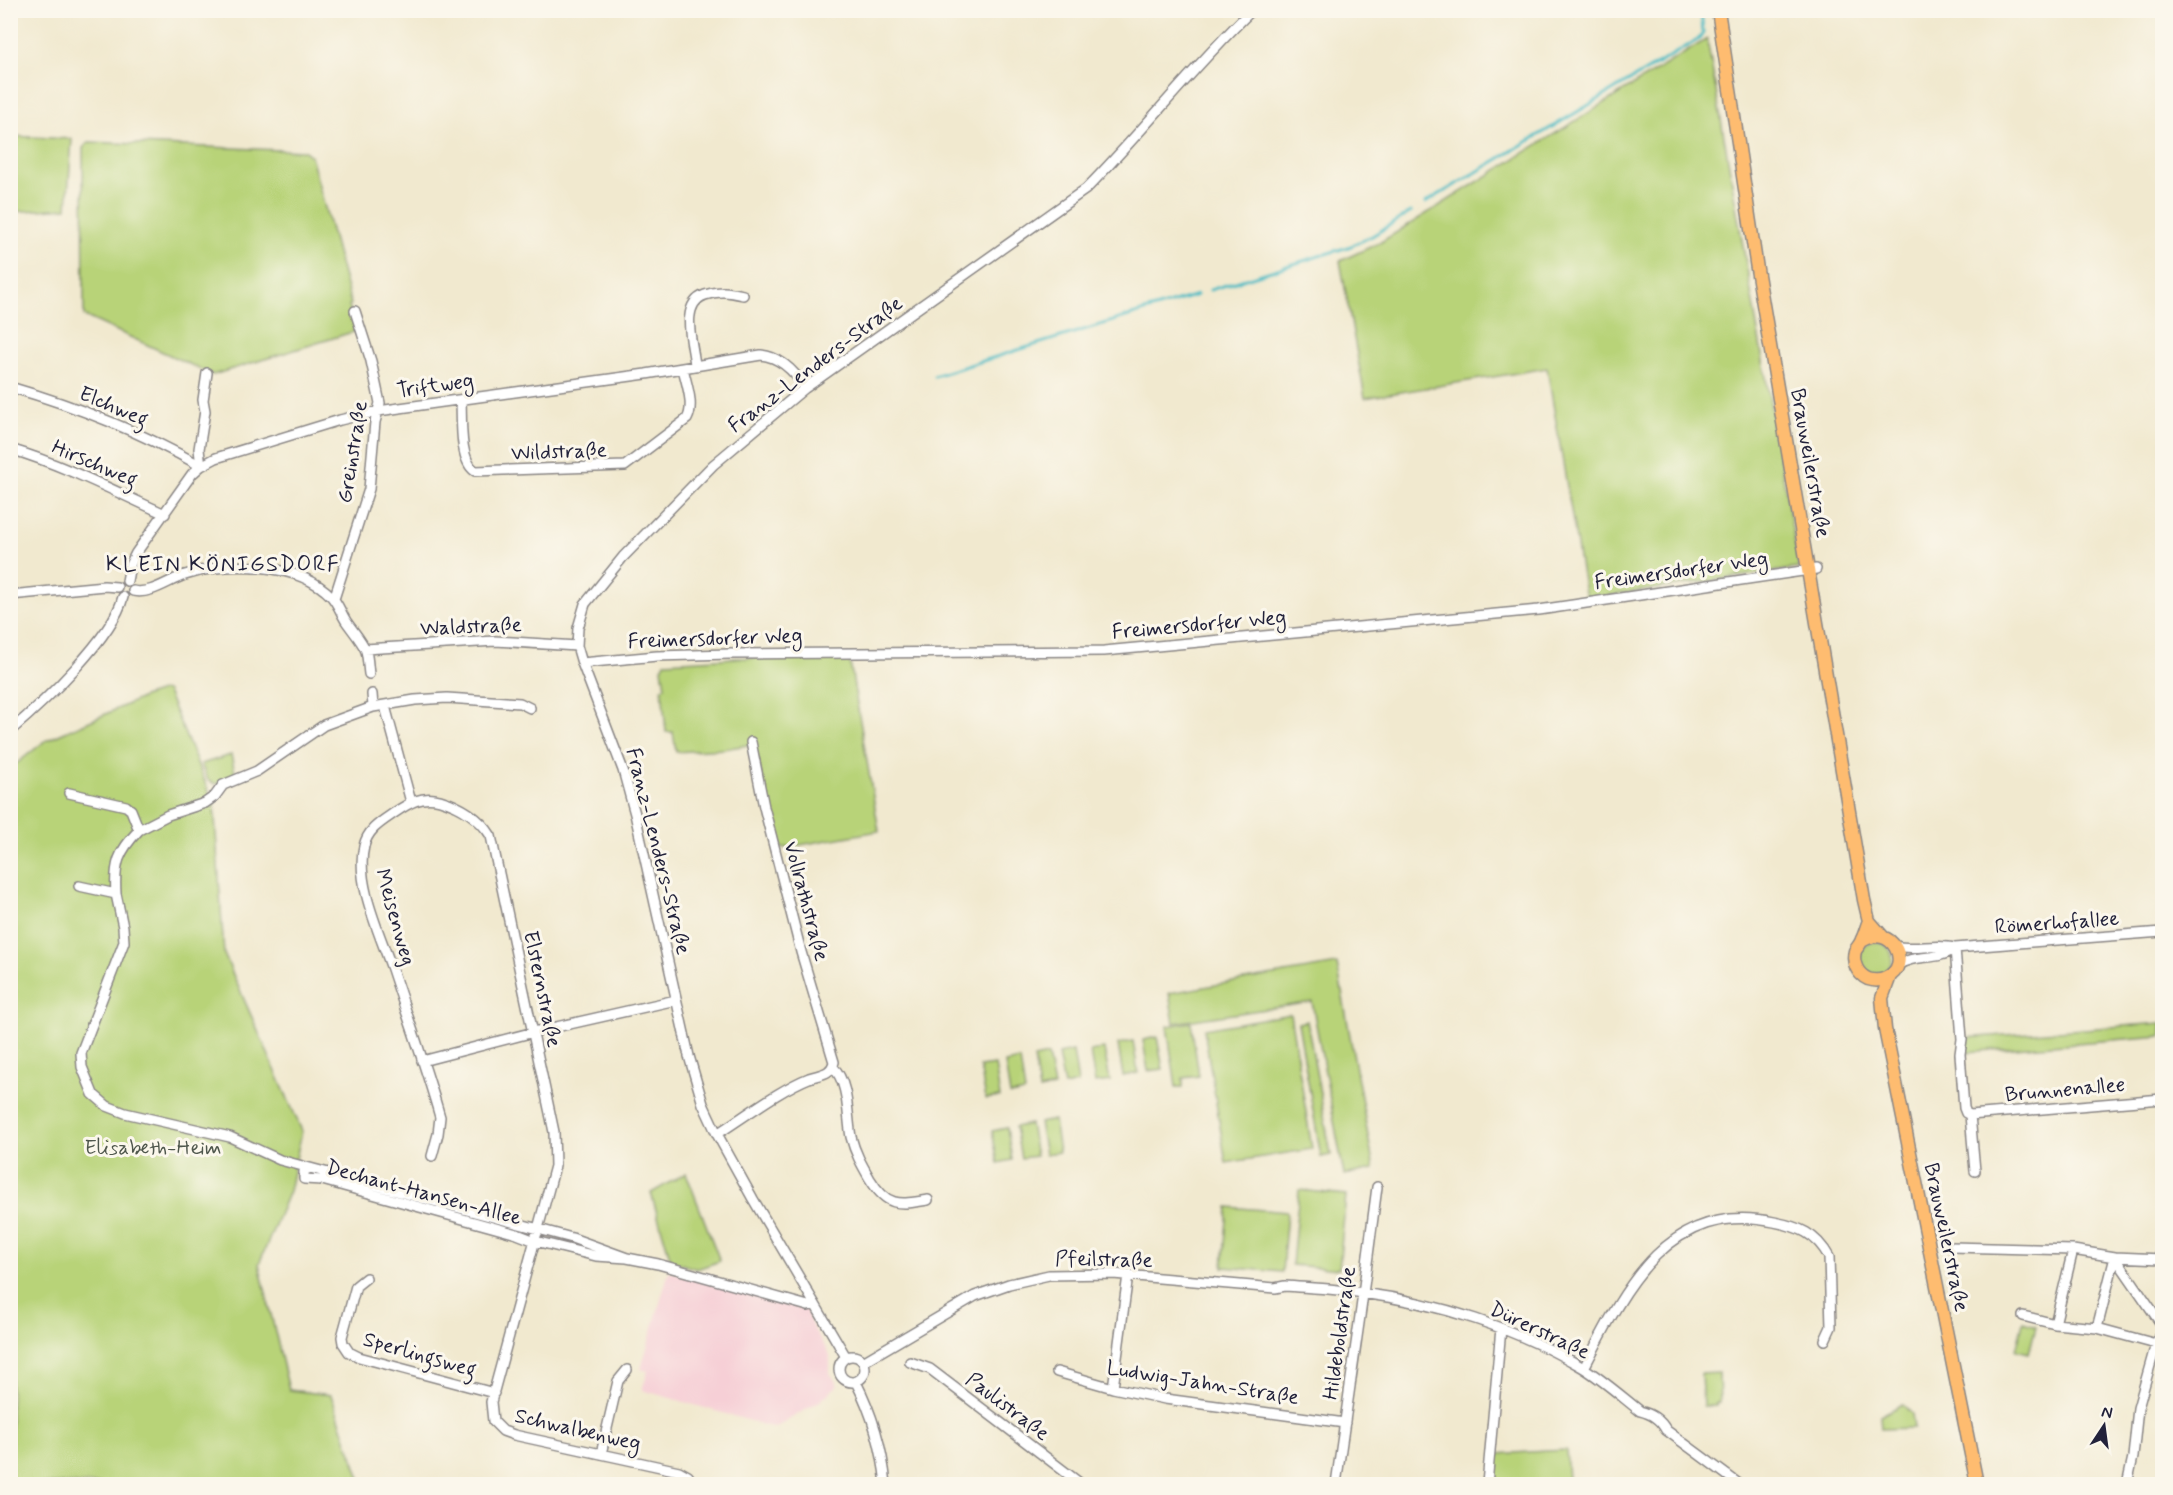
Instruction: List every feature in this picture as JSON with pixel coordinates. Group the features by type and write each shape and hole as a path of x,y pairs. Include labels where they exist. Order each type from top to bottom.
{"main road":[{"name":"Brauweilerstraße","path":"1718,10 1757,269 1813,570 1869,921 1856,950 1855,965 1861,974 1870,980 1882,998"},
{"path":"1869,921 1883,937 1895,945 1899,958 1898,965"},
{"path":"1862,941 1872,936 1883,937"},
{"name":"Brauweilerstraße","path":"1898,965 1890,976 1882,998 1885,1029 1976,1481"},
{"path":"1870,980 1880,980 1890,976"}],"street":[{"name":"Franz-Lenders-Straße","path":"846,1357 717,1134 703,1104 676,1000 635,814 623,770 577,646 578,628 585,604 623,557 713,465 753,429 805,388 1086,189 1113,162 1205,58 1252,10"},
{"path":"695,364 689,316 692,304 700,297 714,292 727,291 743,296"},
{"name":"Greinstraße","path":"334,599 369,489 375,422 380,396 355,311"},
{"name":"Triftweg","path":"127,581 130,565 136,553 192,474 201,466 216,458 340,420 378,411 761,355 780,361 791,370 805,388"},
{"name":"Wildstraße","path":"461,400 465,458 470,468 475,471 625,466 690,415 683,368"},
{"path":"201,466 199,448 206,411 203,400 207,374"},
{"name":"Elchweg","path":"10,387 73,407 201,466"},
{"name":"Hirschweg","path":"10,449 76,474 165,514"},
{"path":"133,591 148,591 185,575 245,566 283,572 305,579 322,588 334,599 365,649 369,674"},
{"name":"Freimersdorfer Weg","path":"582,663 657,656 730,654 1104,651 1517,612 1813,570"},
{"path":"127,581 132,584 133,591 129,596 123,597 118,593 117,587 121,582 127,581"},
{"path":"10,595 104,586 117,587"},
{"path":"10,731 32,712 86,656 115,617 123,597"},
{"name":"Waldstraße","path":"365,649 495,641 577,646"},
{"path":"372,694 373,707"},
{"path":"310,1168 280,1160 230,1137 125,1113 107,1106 93,1094 82,1067 81,1053 124,942 114,870 128,842 139,830 157,820 212,798 223,786 263,767 324,725 373,707 415,700 447,698 520,703 530,708"},
{"path":"385,706 411,802"},
{"name":"Vollrathstraße","path":"751,742 764,807 801,952 834,1056 833,1067 842,1077 858,1160 876,1188 888,1201 906,1204 928,1200"},
{"path":"69,793 126,806 131,810 139,830"},
{"name":"Elsternstraße","path":"411,802 431,798 450,804 477,819 491,836 555,1140 555,1166 535,1241"},
{"name":"Meisenweg","path":"411,802 370,832 364,846 363,874 440,1117 432,1156"},
{"path":"79,886 116,894"},
{"name":"Römerhofallee","path":"1895,945 1910,949 1943,946 1955,948 2163,932"},
{"path":"1955,948 1962,1039 1960,1054 1964,1108 1970,1115 1975,1171"},
{"name":"Römerhofallee","path":"1898,965 1911,958 1943,955 1955,948"},
{"path":"423,1061 534,1032 676,1000"},
{"path":"717,1134 800,1082 825,1074 833,1067"},
{"name":"Brunnenallee","path":"1970,1115 2163,1099"},
{"name":"Dechant-Hansen-Allee","path":"627,1258 572,1238 310,1168 304,1171 304,1179 308,1181 322,1180 535,1241 596,1256 627,1258 658,1264 808,1306 815,1304"},
{"name":"Hildeboldstraße","path":"1336,1485 1377,1187"},
{"path":"1584,1368 1626,1291 1650,1259 1671,1242 1691,1231 1736,1219 1754,1218 1787,1225 1817,1239 1824,1248 1829,1257 1831,1327 1825,1340"},
{"name":"Schwalbenweg","path":"535,1241 494,1394 491,1415 497,1426 503,1431 538,1441 679,1471 688,1476 693,1485"},
{"path":"1951,1247 2073,1250 2115,1257 2163,1259"},
{"path":"2055,1324 2073,1250"},
{"path":"2115,1257 2163,1325"},
{"path":"2097,1328 2115,1257"},
{"name":"Pfeilstraße","path":"863,1362 965,1301 993,1289 1049,1275 1128,1275 1364,1293"},
{"path":"1113,1388 1128,1275"},
{"name":"Sperlingsweg","path":"366,1278 356,1286 342,1333 343,1343 349,1352 359,1357 494,1394"},
{"name":"Dürerstraße","path":"1364,1293 1426,1305 1501,1328 1584,1368 1640,1411 1651,1414 1662,1423 1666,1430 1739,1485"},
{"path":"2023,1316 2055,1324 2097,1328 2156,1344"},
{"path":"1487,1485 1501,1328"},
{"path":"2127,1485 2133,1457 2138,1408 2156,1344 2163,1331"},
{"path":"846,1357 858,1357 863,1362 865,1373 856,1382 848,1381 839,1372 840,1363 846,1357"},
{"name":"Paulistraße","path":"910,1362 930,1370 1081,1485"},
{"path":"601,1454 618,1381 627,1370"},
{"name":"Ludwig-Jahn-Straße","path":"1057,1372 1113,1388 1177,1401 1345,1423"},
{"path":"856,1382 868,1404 876,1427 883,1457 886,1485"}],"shaded area":[{"path":"669,1271 806,1309 812,1326 830,1355 830,1373 838,1385 820,1401 775,1428 642,1390 648,1371 641,1369"}],"green space":[{"path":"1707,39 1799,568 1586,599 1547,368 1365,398 1340,261 1381,242"},
{"path":"10,136 72,139 67,208 11,212"},
{"path":"89,142 305,151 311,156 351,304 349,305 356,331 213,375 84,316 83,148"},
{"path":"849,657 879,831 783,848 777,844 754,744 723,749 676,752 673,732 666,732 662,688 665,687 662,668 665,662 735,658"},
{"name":"Elisabeth-Heim","path":"164,690 167,692 214,803 224,954 302,1131 289,1191 259,1264 289,1390 331,1395 362,1484 11,1484 11,768 45,741"},
{"path":"231,755 236,777 215,784 208,780 201,764"},
{"path":"1876,942 1887,947 1892,958 1887,969 1876,974 1865,969 1860,958 1865,947"},
{"path":"1337,964 1374,1169 1344,1175 1312,1002 1174,1023 1169,993"},
{"path":"1290,1014 1312,1149 1226,1163 1204,1029"},
{"path":"1307,1021 1331,1155 1321,1157 1298,1023"},
{"path":"1191,1022 1199,1076 1183,1078 1183,1087 1176,1087 1167,1026"},
{"path":"2162,1023 2162,1036 1967,1052 1966,1038"},
{"path":"1157,1037 1163,1069 1148,1071 1143,1040"},
{"path":"1133,1041 1138,1073 1123,1076 1118,1044"},
{"path":"1104,1049 1110,1081 1095,1083 1090,1051"},
{"path":"1073,1051 1078,1083 1064,1086 1058,1054"},
{"path":"1048,1055 1054,1087 1039,1090 1034,1058"},
{"path":"1020,1060 1025,1092 1010,1095 1005,1063"},
{"path":"995,1065 1000,1097 986,1099 980,1067"},
{"path":"1054,1120 1059,1152 1045,1154 1039,1123"},
{"path":"1030,1124 1036,1156 1021,1158 1015,1127"},
{"path":"1007,1128 1012,1160 998,1163 992,1131"},
{"path":"686,1173 720,1261 697,1269 671,1261 651,1193"},
{"path":"1299,1190 1346,1195 1339,1269 1292,1265"},
{"path":"1228,1207 1287,1212 1282,1272 1223,1267"},
{"path":"2023,1322 2036,1326 2029,1353 2016,1350"},
{"path":"1719,1373 1720,1403 1716,1403 1716,1406 1703,1406 1701,1374"},
{"path":"1902,1404 1912,1414 1914,1428 1881,1429 1880,1416"},
{"path":"1566,1450 1568,1479 1565,1482 1495,1483 1496,1454"}],"waterway":[{"path":"1425,203 1699,39 1703,33 1701,10"},
{"path":"1210,290 1351,246 1411,212"},
{"path":"934,376 1197,295"}],"district":[{"name":"KLEIN KÖNIGSDORF","path":"223,563"}]}
